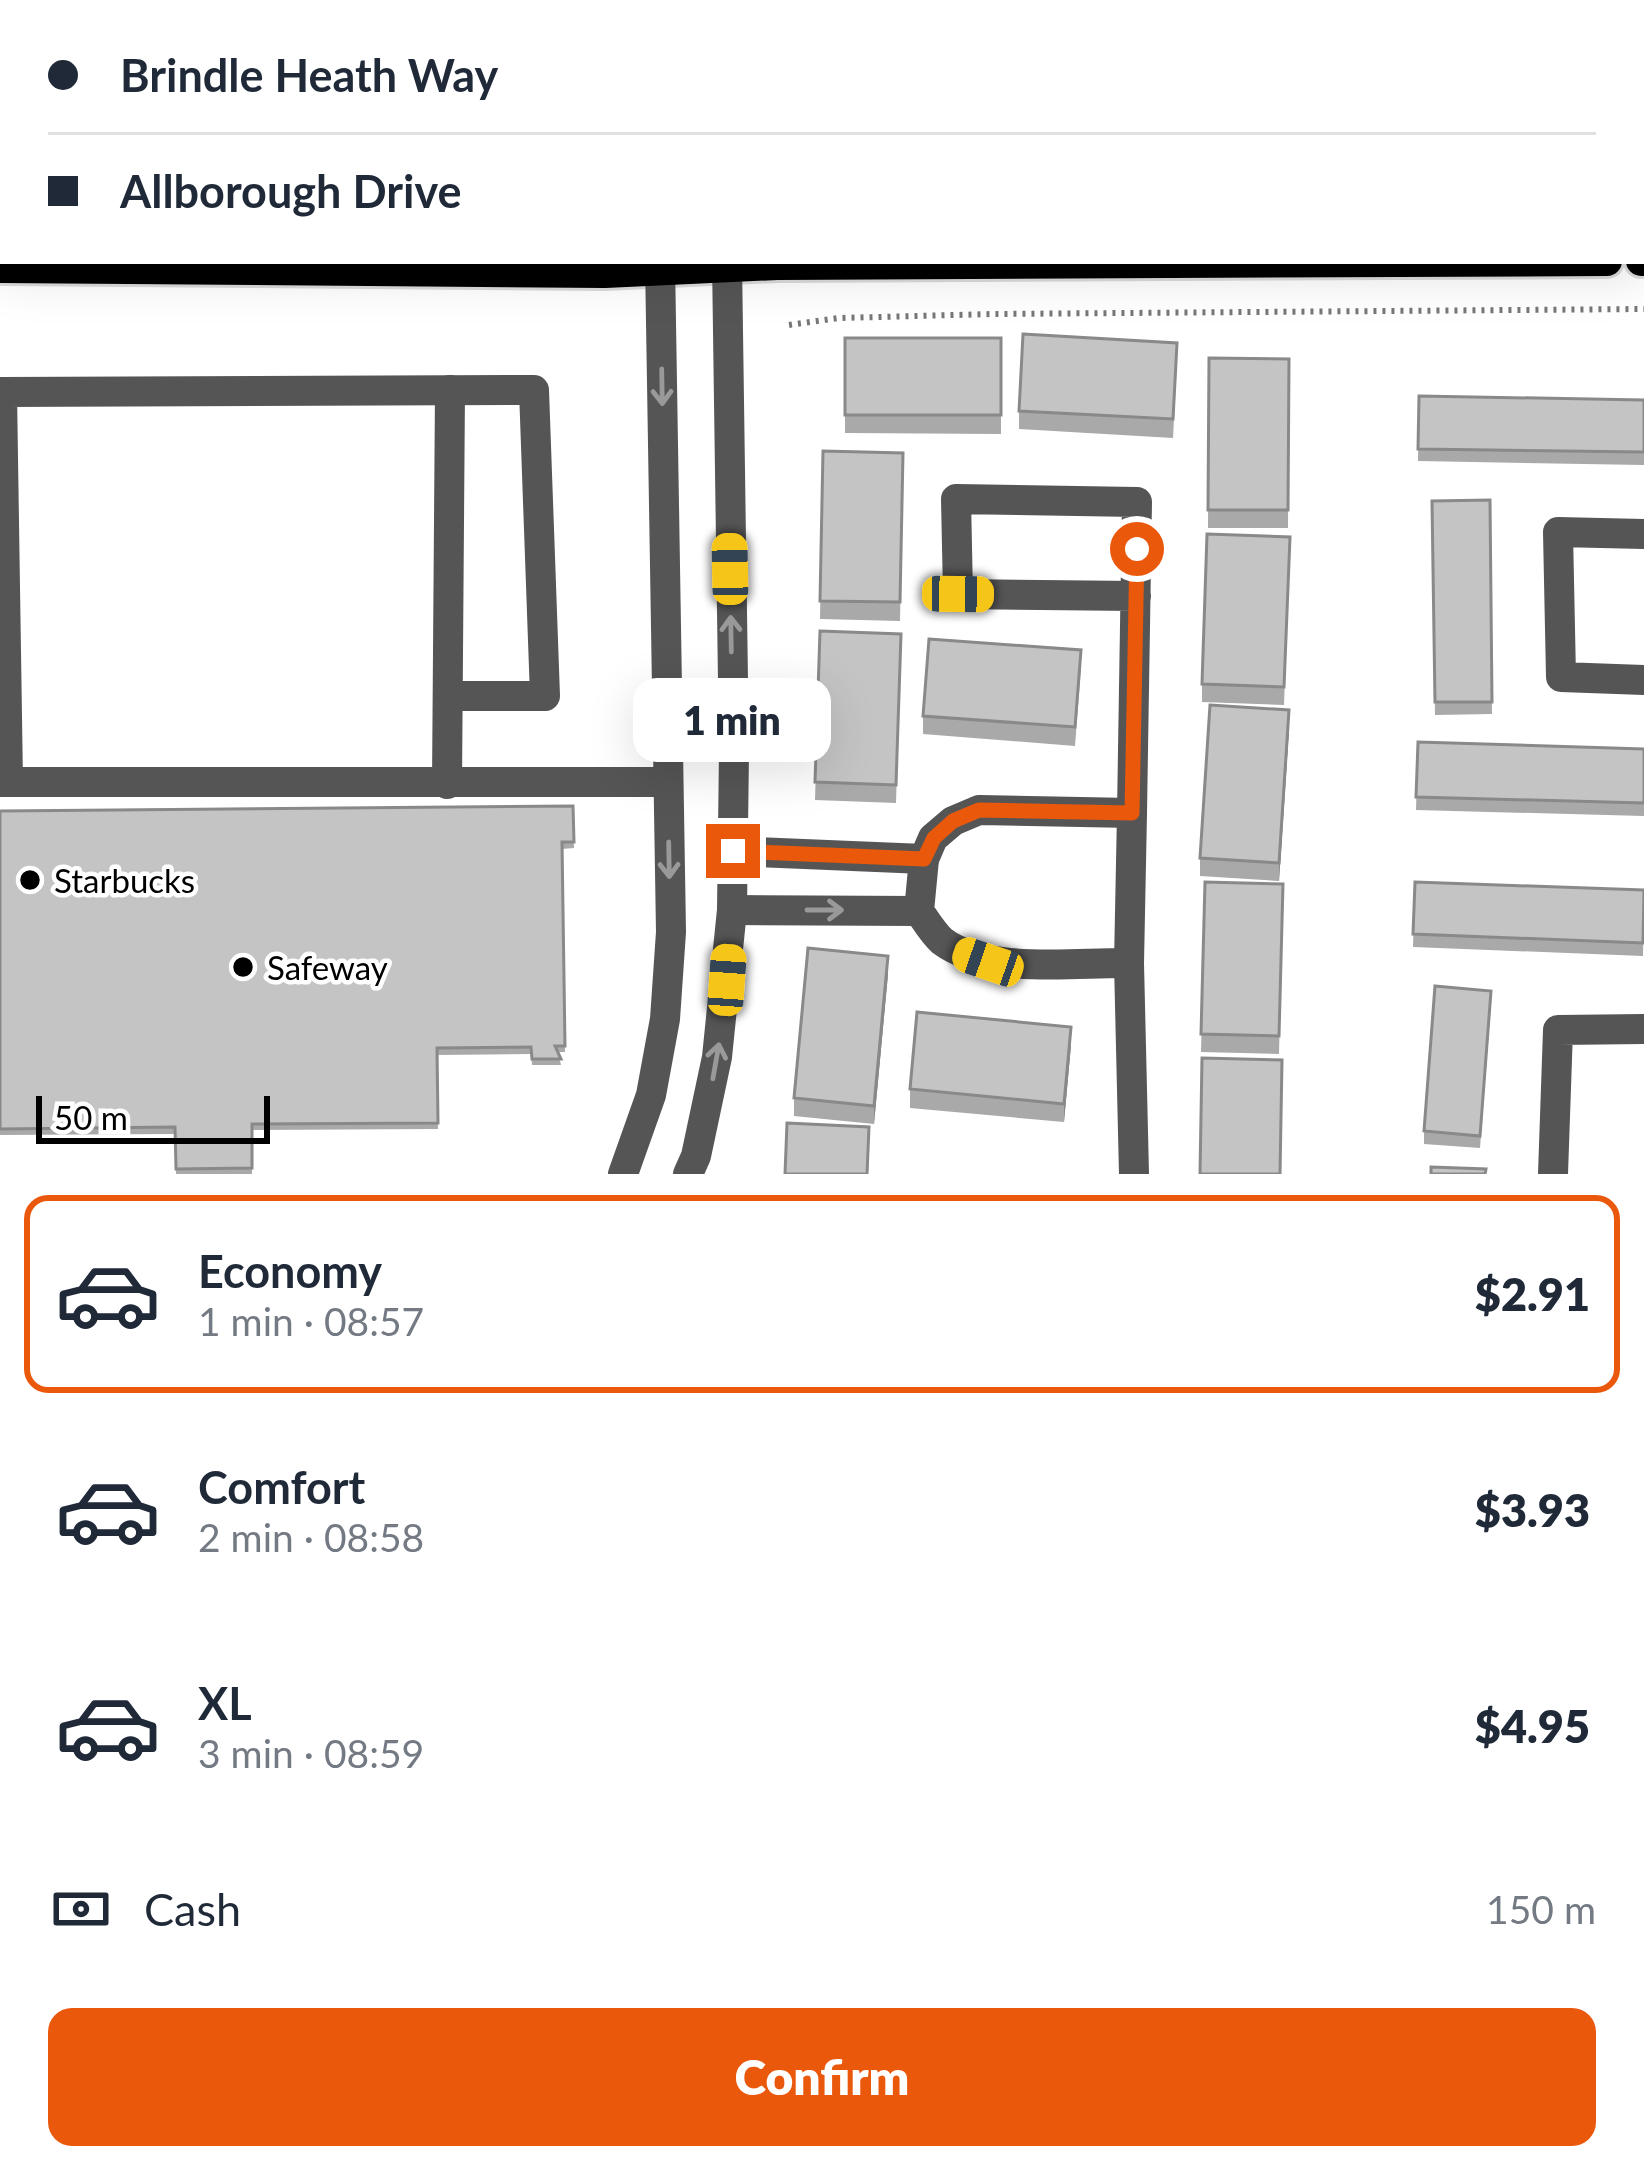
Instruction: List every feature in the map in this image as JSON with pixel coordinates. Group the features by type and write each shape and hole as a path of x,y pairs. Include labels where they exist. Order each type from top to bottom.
{"main road":[{"path":"0,268 584,273 727,264"}],"street":[{"path":"688,1174 717,1057 732,910 727,264"},
{"path":"623,1174 651,1095 665,1019 671,932 660,265"},
{"path":"447,784 450,390"},
{"path":"448,696 545,696 534,390 2,392 4,782 668,782"},
{"path":"1134,1174 1129,963 1138,502 956,499 958,594 1136,596"},
{"path":"1644,534 1558,532 1561,677 1644,680"},
{"path":"1129,963 988,962 938,938 919,911 924,859 934,838 979,810 1132,813"},
{"path":"733,851 924,859"},
{"path":"732,910 919,911"},
{"path":"1553,1174 1558,1030 1644,1029"}],"path":[{"path":"789,325 839,318 994,314 1644,309"}],"building":[{"path":"1023,334 1177,343 1173,419 1019,411"},
{"path":"845,338 1001,338 1001,415 845,415"},
{"path":"1209,358 1289,359 1288,510 1208,510"},
{"path":"1419,396 1644,400 1644,452 1418,449"},
{"path":"823,451 903,453 900,602 820,601"},
{"path":"1490,500 1492,702 1435,702 1432,501"},
{"path":"1207,534 1290,537 1284,687 1202,684"},
{"path":"820,631 901,634 896,785 815,782"},
{"path":"929,639 1081,650 1075,727 923,716"},
{"path":"1210,705 1289,710 1279,863 1200,858"},
{"path":"1418,742 1644,749 1644,803 1416,797"},
{"path":"573,806 574,842 562,842 565,1046 555,1046 561,1059 532,1059 531,1047 437,1048 438,1123 252,1124 252,1168 176,1169 175,1127 0,1129 0,811"},
{"path":"1205,882 1283,884 1279,1036 1201,1034"},
{"path":"1415,882 1644,890 1643,943 1413,934"},
{"path":"808,948 888,956 874,1106 794,1098"},
{"path":"1435,986 1491,991 1480,1136 1424,1131"},
{"path":"917,1012 1071,1027 1064,1104 910,1089"},
{"path":"1202,1058 1282,1060 1280,1174 1200,1174"},
{"path":"787,1123 869,1127 867,1174 785,1174"},
{"path":"1431,1167 1486,1169 1485,1174 1431,1174"}],"place":[{"name":"Starbucks","path":"30,880"},
{"name":"Safeway","path":"243,967"}],"route":[{"path":"733,851 924,859 934,838 953,821 979,810 1132,813 1137,549"}]}
